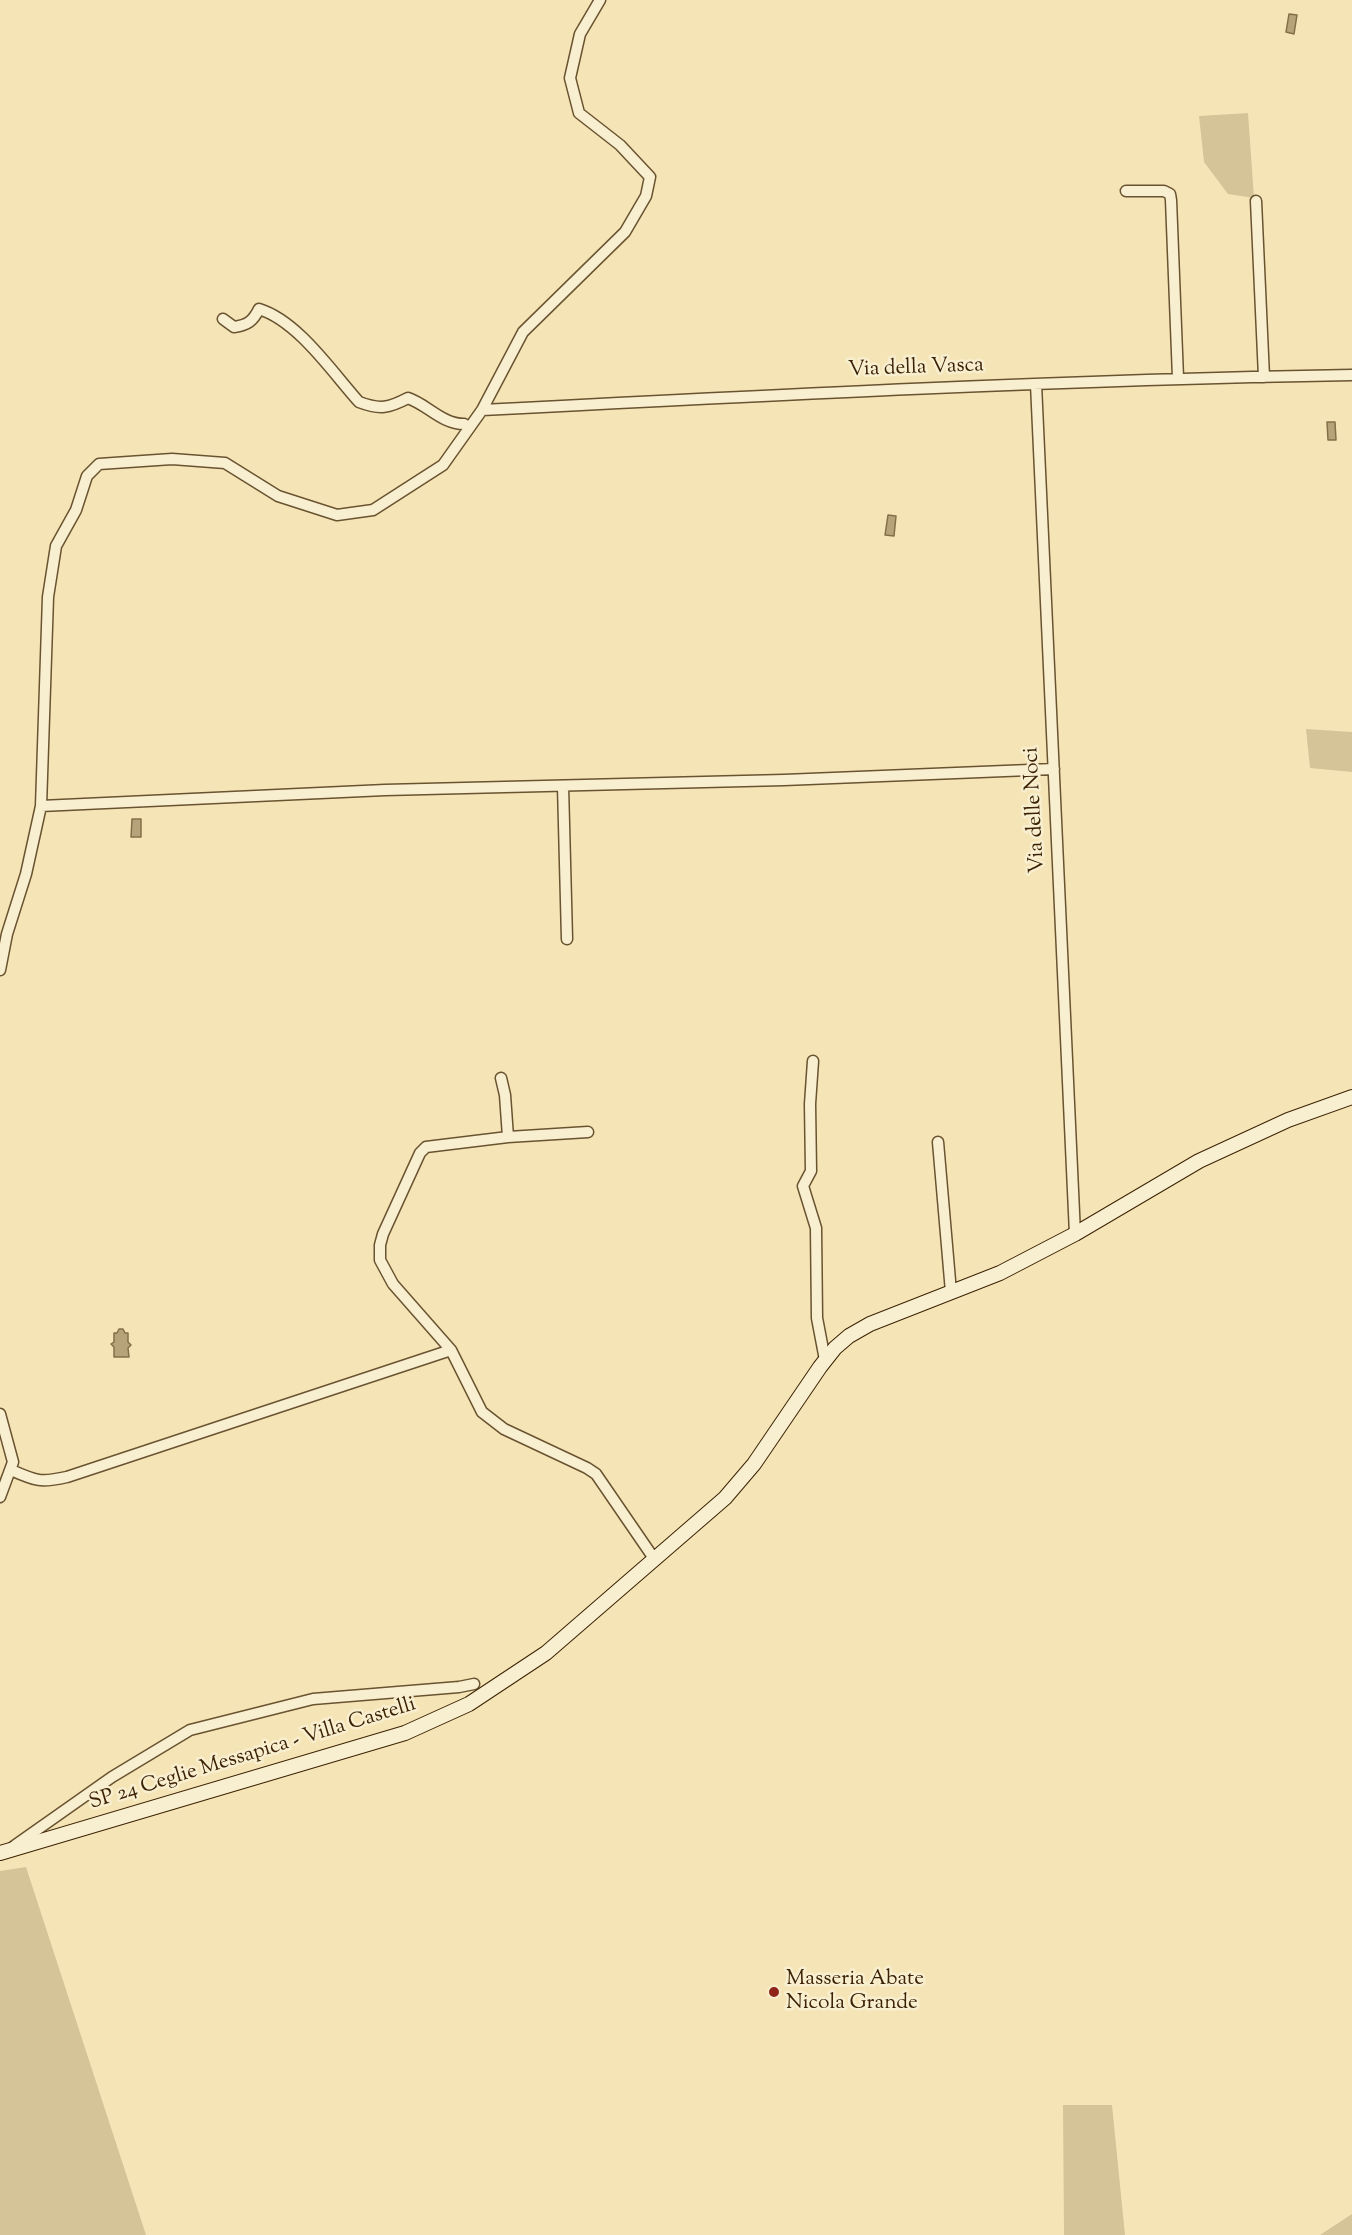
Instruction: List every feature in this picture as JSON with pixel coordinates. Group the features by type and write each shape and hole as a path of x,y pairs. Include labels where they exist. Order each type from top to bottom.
{"main road":[{"name":"SP 24 Ceglie Messapica - Villa Castelli","path":"4,1851 405,1733 470,1704 546,1653 725,1498 744,1477 825,1360 849,1336 870,1324 1000,1273 1075,1234 1199,1161 1288,1120 1352,1097"}],"street":[{"path":"0,970 7,934 26,874 41,806 48,597 56,546 76,510 87,476 99,464 172,459 225,463 278,495 337,515 373,510 443,465 482,410 523,332 625,232 646,196 650,177 621,146 579,113 570,78 580,34 600,0"},
{"path":"1126,191 1164,191 1170,194 1172,200 1178,378"},
{"path":"1257,201 1264,377"},
{"path":"223,319 234,327 246,326 254,319 259,309 273,313 295,330 359,402 374,408 392,406 408,398 419,402 453,424 464,424 469,428"},
{"name":"Via della Vasca","path":"482,410 1178,378 1352,375"},
{"name":"Via delle Noci","path":"1036,384 1075,1234"},
{"path":"41,806 374,791 1054,770"},
{"path":"563,786 567,939"},
{"path":"813,1061 810,1104 811,1171 803,1186 816,1228 817,1318 825,1360"},
{"path":"501,1078 508,1137"},
{"path":"588,1132 508,1137 426,1147 420,1153 380,1245 380,1260 393,1284 451,1350 482,1412 504,1429 596,1474 655,1560"},
{"path":"938,1142 951,1292"},
{"path":"11,1470 36,1481 67,1477 451,1350"},
{"path":"0,1414 13,1462 0,1497"},
{"path":"4,1851 112,1777 190,1730 312,1699 474,1684"},
{"path":"459,1687 470,1704"}],"shaded area":[{"path":"1289,14 1297,15 1294,34 1286,32"},
{"path":"1248,113 1254,198 1228,194 1204,162 1199,116"},
{"path":"1327,422 1335,422 1336,440 1328,440"},
{"path":"888,515 896,516 894,536 885,535"},
{"path":"1306,729 1352,732 1352,772 1310,768"},
{"path":"132,819 141,819 141,837 131,837"},
{"path":"119,1329 128,1333 128,1342 131,1345 128,1348 129,1357 114,1357 114,1347 111,1344 114,1342 114,1333 117,1333"},
{"path":"26,1867 146,2235 0,2235 0,1871"},
{"path":"1063,2105 1112,2105 1125,2235 1064,2235"},
{"path":"1352,2214 1352,2235 1320,2235"}],"place":[{"name":"Masseria Abate Nicola Grande","path":"774,1992"}]}
